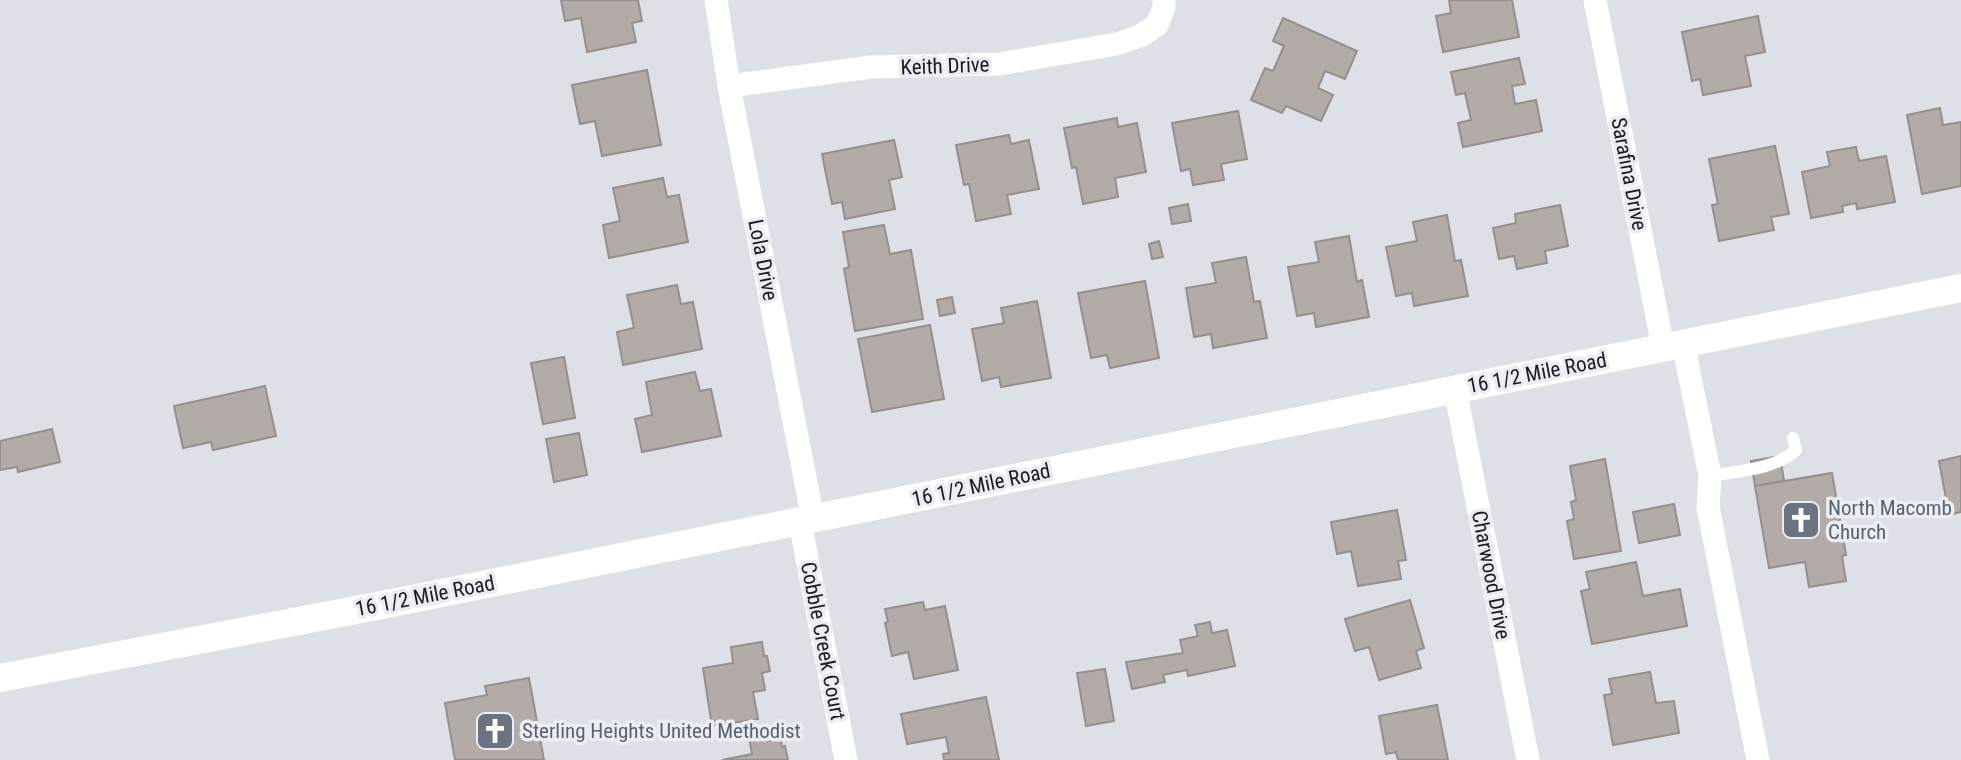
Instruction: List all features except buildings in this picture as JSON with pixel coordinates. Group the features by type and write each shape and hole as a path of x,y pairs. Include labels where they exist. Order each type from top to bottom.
{"street":[{"name":"Lola Drive","path":"716,0 807,521"},
{"name":"Keith Drive","path":"729,86 871,68 999,64 1117,44 1140,36 1157,25 1164,0"},
{"name":"Sarafina Drive","path":"1595,0 1673,345 1710,476 1708,507 1758,760"},
{"name":"16 1/2 Mile Road","path":"0,678 807,521 1961,288"},
{"name":"Charwood Drive","path":"1455,389 1528,760"},
{"name":"Cobble Creek Court","path":"807,521 846,760"}],"lane":[{"path":"1710,476 1766,466 1786,459 1796,450 1793,438"}],"place":[{"name":"North Macomb Church","path":"1801,520"},
{"name":"Sterling Heights United Methodist","path":"495,731"}]}
